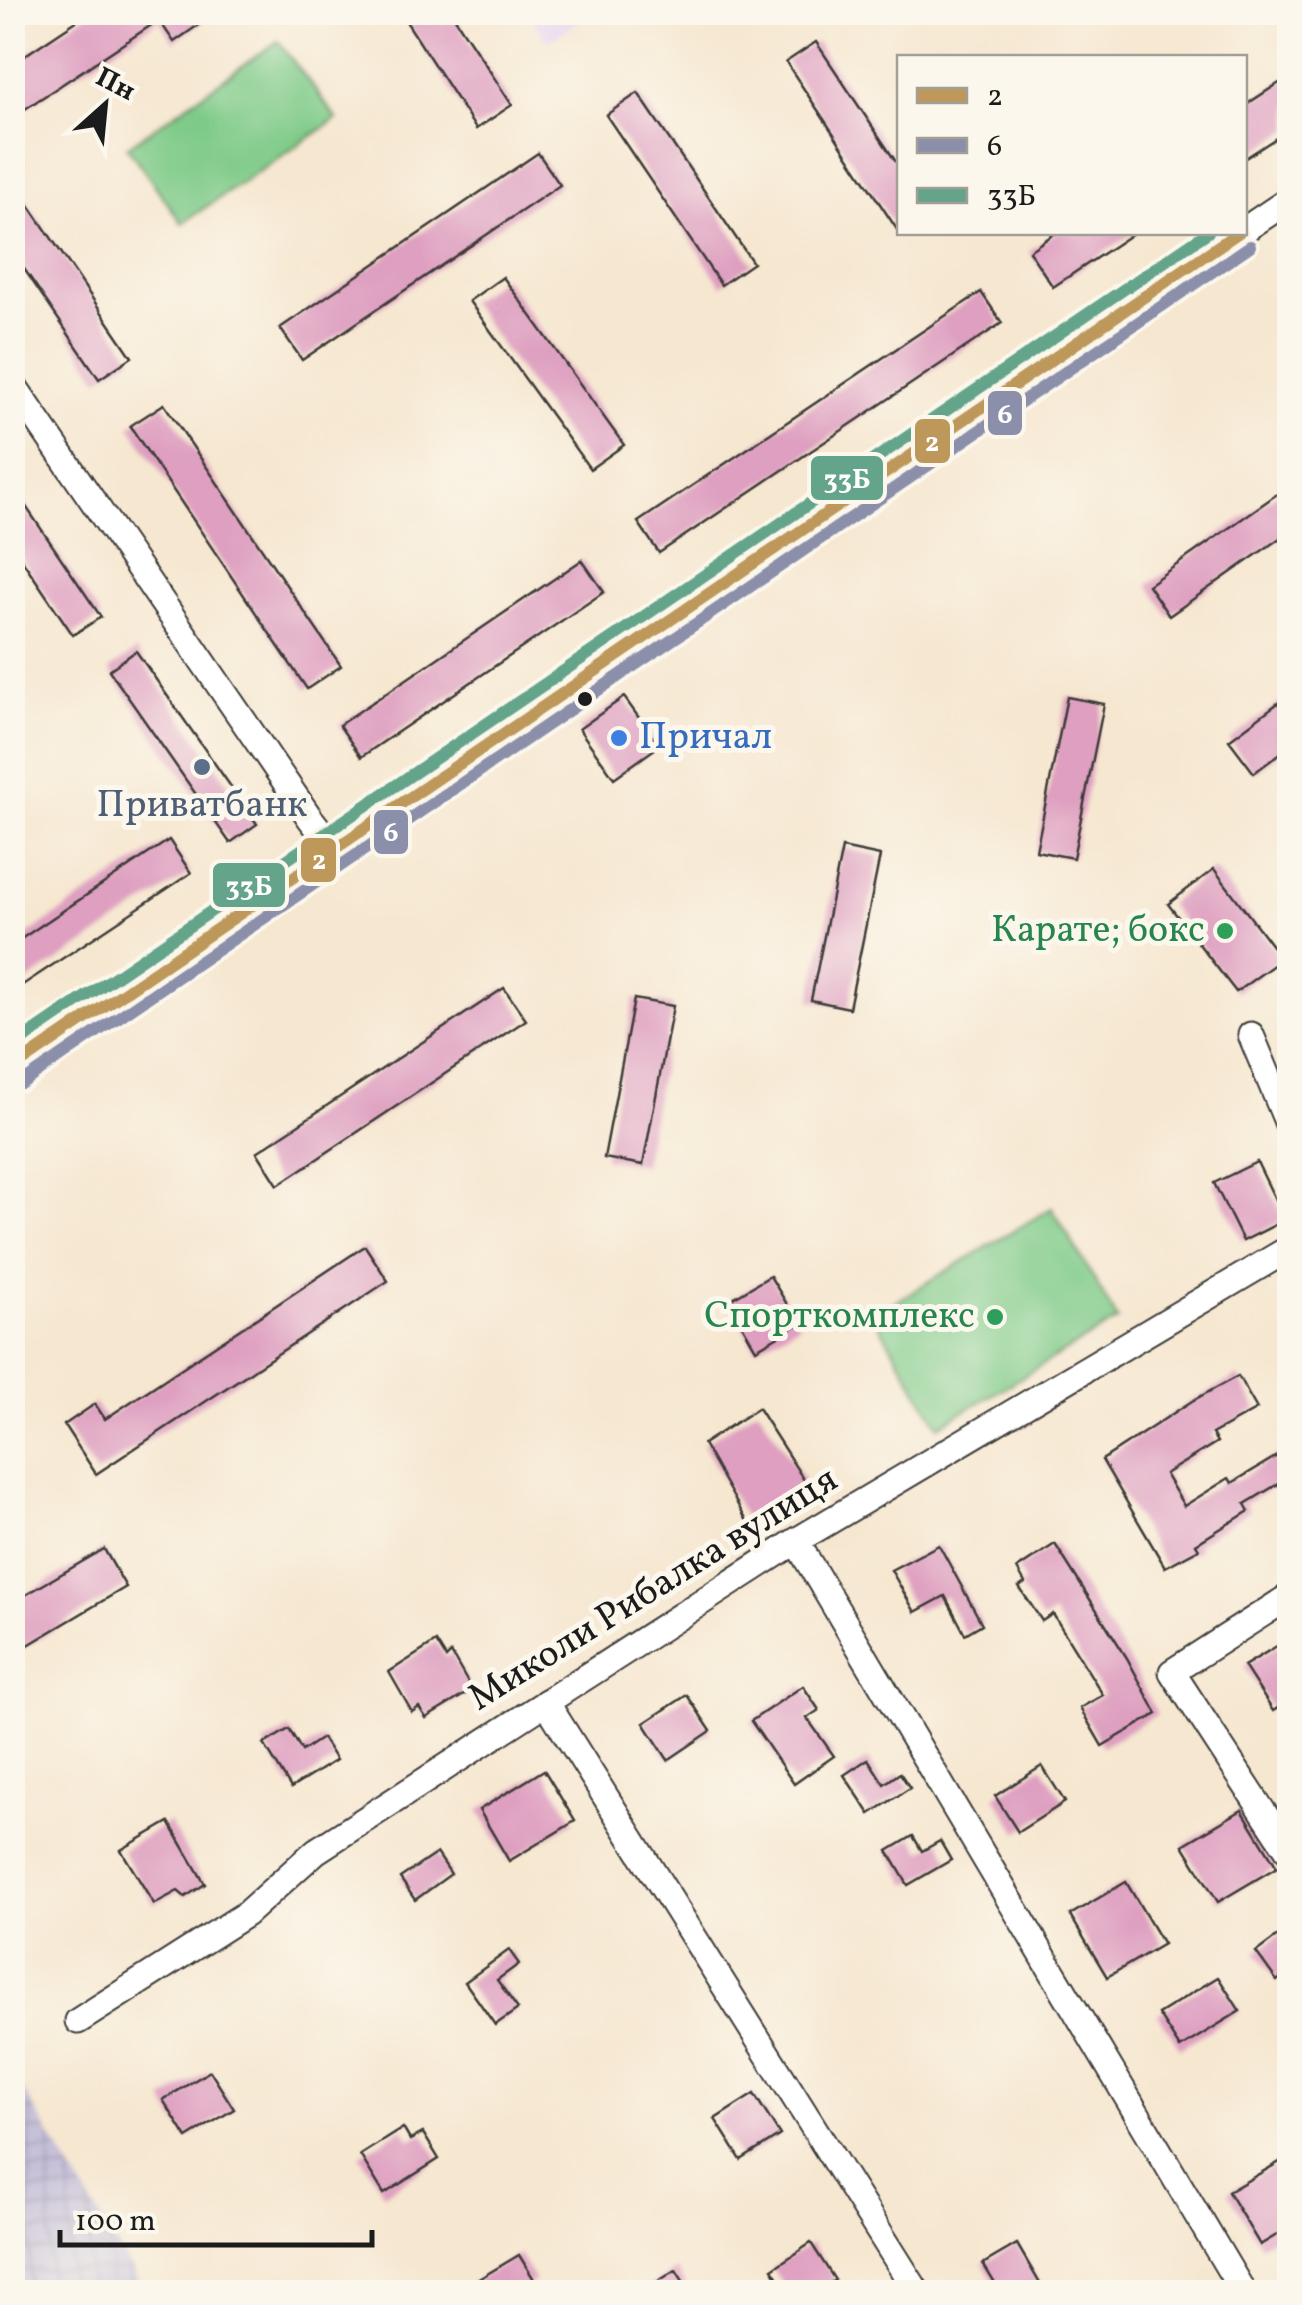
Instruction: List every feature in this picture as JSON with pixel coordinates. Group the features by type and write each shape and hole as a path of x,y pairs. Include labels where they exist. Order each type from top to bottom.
{"street":[{"path":"1247,228 1290,199"},
{"path":"12,1069 1236,235"},
{"path":"12,384 335,850"},
{"path":"1251,1035 1290,1128"},
{"name":"Миколи Рибалка вулиця","path":"78,2021 246,1914 316,1851 796,1542 1290,1248"},
{"path":"796,1542 1244,2292"},
{"path":"1290,1596 1172,1672 1290,1854"},
{"path":"546,1702 917,2292"}],"shaded area":[{"path":"528,13 592,13 548,42"},
{"path":"23,2090 145,2292 13,2292 13,2096"}],"green space":[{"path":"278,41 337,119 182,223 127,147"},
{"name":"Спорткомплекс","path":"1052,1208 1118,1320 939,1426 873,1315"}],"building":[{"path":"90,12 217,12 174,42 159,20 25,109 12,90 12,64"},
{"path":"400,12 451,12 512,105 476,129"},
{"path":"816,42 897,164 897,229 786,62"},
{"path":"1290,76 1290,129 1247,157 1247,104"},
{"path":"638,93 753,263 721,285 606,115"},
{"path":"538,153 560,185 302,360 280,328"},
{"path":"12,180 132,357 99,379 12,251"},
{"path":"1053,235 1131,235 1053,287 1029,251"},
{"path":"503,277 624,445 590,469 469,301"},
{"path":"981,292 1002,323 659,553 638,522"},
{"path":"164,404 341,666 307,689 130,426"},
{"path":"1290,485 1290,531 1169,616 1148,585"},
{"path":"12,486 101,617 73,635 12,545"},
{"path":"582,560 604,592 361,757 339,725"},
{"path":"136,651 257,824 230,843 109,670"},
{"path":"1290,694 1290,746 1254,773 1229,740"},
{"name":"Причал","path":"624,697 659,746 614,778 579,729"},
{"path":"1067,697 1104,704 1073,858 1036,851"},
{"path":"169,840 191,873 12,992 12,945"},
{"path":"842,848 880,856 849,1008 811,1000"},
{"name":"Карате; бокс","path":"1214,869 1282,959 1236,992 1168,904"},
{"path":"504,988 526,1020 278,1185 257,1152"},
{"path":"634,999 673,1006 643,1165 604,1158"},
{"path":"1257,1162 1285,1220 1243,1241 1214,1183"},
{"path":"365,1246 388,1281 96,1474 64,1425 95,1404 105,1419"},
{"path":"770,1276 799,1324 756,1349 728,1301"},
{"path":"1238,1376 1257,1409 1212,1434 1217,1442 1165,1474 1184,1506 1290,1448 1290,1502 1278,1484 1245,1504 1249,1511 1196,1544 1199,1549 1165,1567 1102,1460"},
{"path":"758,1408 815,1497 755,1535 703,1444"},
{"path":"1055,1544 1127,1658 1157,1714 1102,1746 1080,1708 1103,1695 1053,1614 1042,1621 1019,1587 1025,1583 1017,1569"},
{"path":"939,1545 982,1624 965,1634 945,1596 915,1612 891,1570"},
{"path":"104,1549 126,1587 18,1651 12,1642 12,1603"},
{"path":"1290,1638 1290,1700 1273,1711 1244,1666"},
{"path":"436,1642 446,1658 451,1653 472,1690 426,1718 419,1707 412,1712 389,1672"},
{"path":"803,1686 819,1710 807,1718 834,1756 794,1784 751,1721"},
{"path":"687,1695 711,1731 668,1760 644,1723"},
{"path":"289,1729 302,1751 322,1738 336,1760 291,1788 264,1744"},
{"path":"868,1759 884,1784 900,1773 910,1788 870,1814 844,1775"},
{"path":"1042,1766 1065,1802 1018,1832 995,1796"},
{"path":"544,1770 575,1821 509,1861 479,1810"},
{"path":"1242,1810 1277,1867 1218,1902 1183,1845"},
{"path":"169,1822 205,1884 185,1897 178,1891 154,1904 121,1850"},
{"path":"913,1836 922,1851 940,1841 951,1860 908,1885 888,1851"},
{"path":"437,1853 451,1874 415,1900 400,1878"},
{"path":"1126,1882 1163,1944 1107,1977 1070,1915"},
{"path":"1290,1927 1290,1971 1277,1981 1256,1952"},
{"path":"509,1950 519,1964 497,1980 518,2009 495,2025 465,1982"},
{"path":"1218,1977 1240,2011 1180,2048 1158,2014"},
{"path":"210,2071 234,2109 187,2138 163,2100"},
{"path":"754,2094 780,2135 741,2160 715,2119"},
{"path":"403,2128 410,2140 423,2133 439,2159 384,2194 360,2155"},
{"path":"1290,2156 1290,2227 1260,2245 1228,2192"},
{"path":"811,2243 835,2280 815,2292 787,2292 772,2269"},
{"path":"1017,2244 1042,2287 1032,2292 1000,2292 983,2264"},
{"path":"519,2255 535,2281 515,2292 457,2292"},
{"path":"676,2270 690,2292 641,2292"}],"transit line":[{"name":"33Б","path":"12,1047 1204,235"},
{"name":"2","path":"12,1069 1235,235"},
{"name":"6","path":"22,1083 1250,246"}],"place":[{"name":"Причал","path":"619,738"},
{"name":"Приватбанк","path":"202,767"},
{"name":"Карате; бокс","path":"1225,931"},
{"name":"Спорткомплекс","path":"995,1317"}]}
